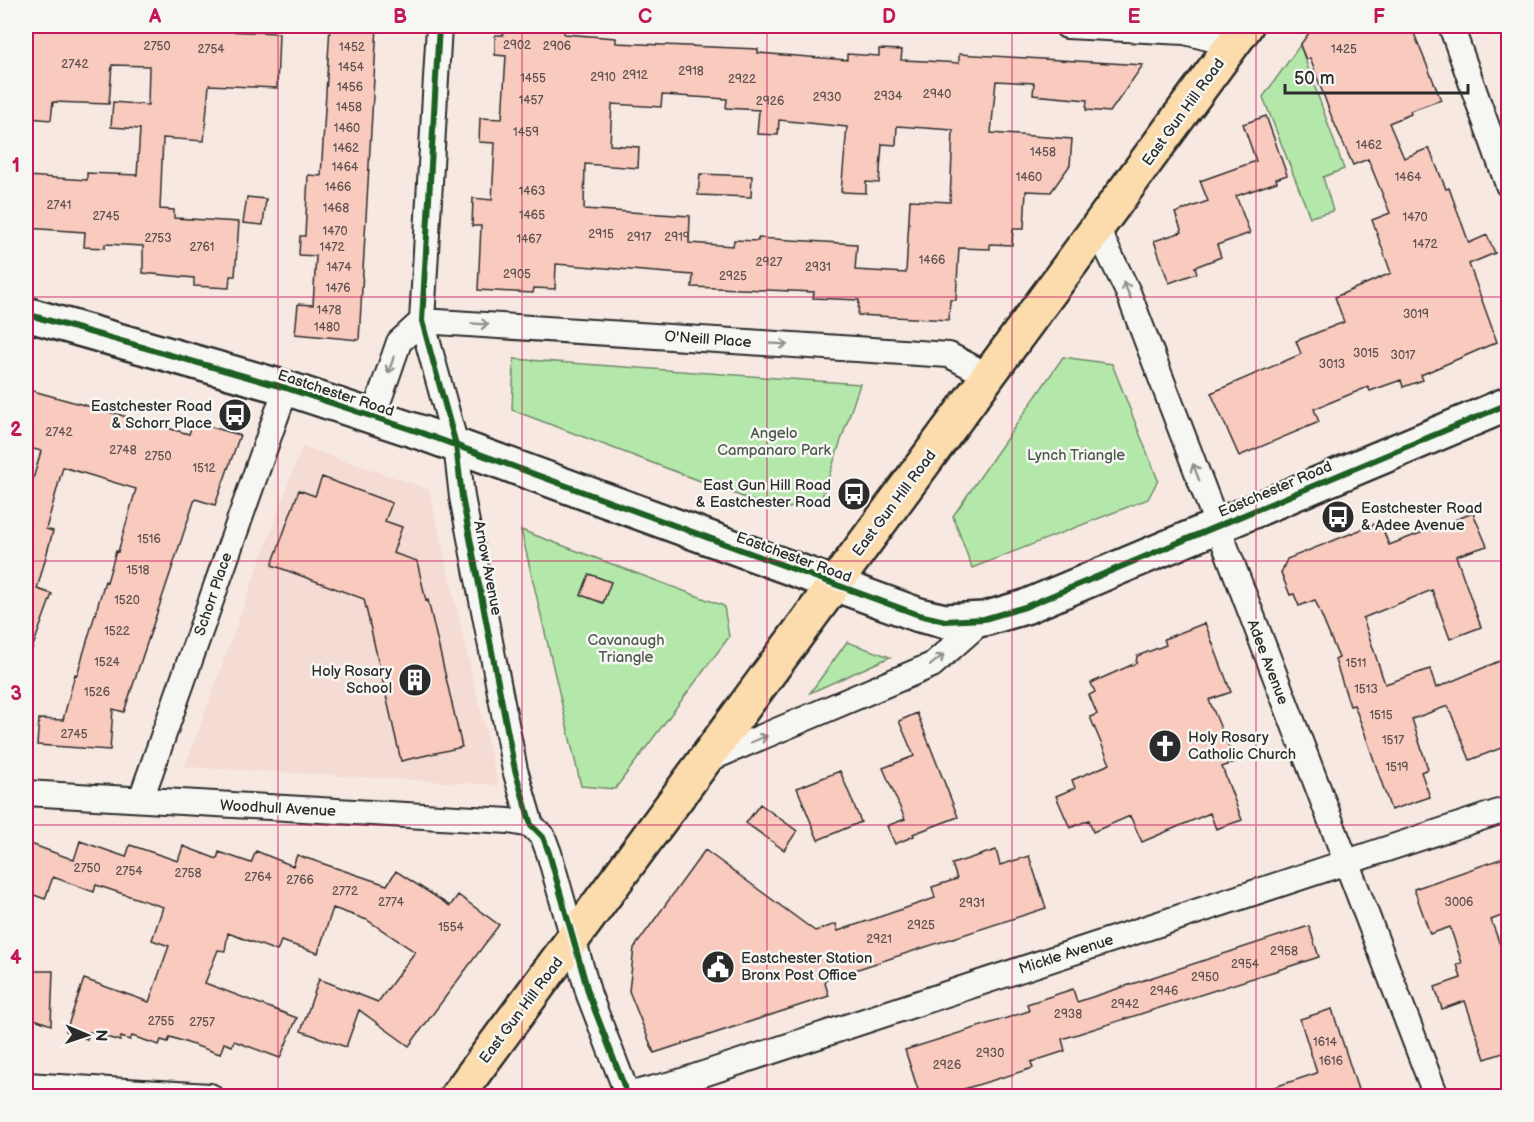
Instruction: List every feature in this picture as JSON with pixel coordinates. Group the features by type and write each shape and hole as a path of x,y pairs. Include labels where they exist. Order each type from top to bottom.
{"main road":[{"name":"East Gun Hill Road","path":"457,1096 1239,35"},
{"name":"Eastchester Road","path":"26,314 286,388 373,417 456,445 832,585 919,615 945,621 984,619 1025,607 1509,404"}],"street":[{"name":"Arnow Avenue","path":"440,26 422,321 456,445 468,531 515,770 531,825 543,837 589,995 626,1096"},
{"path":"1067,26 1239,35"},
{"path":"1451,26 1509,185"},
{"name":"Adee Avenue","path":"1097,228 1128,292 1216,527 1436,1096"},
{"name":"O'Neill Place","path":"422,321 949,355 989,376"},
{"path":"373,417 399,342 422,321"},
{"name":"Schorr Place","path":"141,800 286,388"},
{"name":"Eastchester Road","path":"705,761 932,665 984,619"},
{"name":"Woodhull Avenue","path":"26,793 509,821 531,825"},
{"name":"Mickle Avenue","path":"626,1096 679,1082 1509,809"},
{"path":"26,1085 210,1096"}],"shaded area":[{"path":"302,446 429,489 498,785 185,767"}],"green space":[{"path":"1300,45 1344,169 1323,177 1333,211 1310,217 1263,97"},
{"name":"Lynch Triangle","path":"1063,357 1112,364 1158,480 1148,499 972,568 953,516"},
{"name":"Angelo Campanaro Park","path":"514,359 860,384 822,497 780,511 512,410"},
{"name":"Cavanaugh Triangle","path":"521,530 724,606 729,637 615,789 581,786"},
{"path":"847,642 890,657 810,693"}],"building":[{"path":"26,26 223,26 223,31 279,33 277,88 209,85 204,141 163,138 160,209 174,210 174,218 239,222 235,276 230,276 229,288 194,286 194,278 143,273 143,246 105,244 105,248 84,247 85,232 26,228 27,176 87,180 87,173 137,175 140,129 111,127 113,102 148,105 149,66 112,65 109,104 53,102 51,120 30,118 33,88 26,88"},
{"path":"330,26 377,26 359,340 295,334 298,304 313,305 316,256 299,255 300,236 305,236 308,175 321,176"},
{"path":"518,26 564,27 564,34 616,38 616,43 758,49 758,53 847,60 847,54 879,56 879,49 902,50 901,60 959,63 959,54 1143,65 1110,112 1086,110 1087,100 1033,95 1034,83 996,81 991,133 1072,139 1070,165 1051,192 1026,191 1024,229 1013,229 1012,245 990,244 990,249 959,248 956,300 950,300 949,320 858,315 859,300 813,298 814,292 692,287 693,275 556,264 555,289 534,288 533,293 478,290 481,226 472,226 473,198 492,200 495,143 479,142 480,118 502,119 506,56 495,55 495,35 503,35 503,31 518,32","holes":["662,95 727,99 726,108 759,110 757,134 778,135 779,120 847,127 841,192 866,193 866,182 879,183 882,144 896,145 897,126 953,130 950,202 910,200 906,273 855,270 857,244 758,238 758,241 734,240 733,246 689,243 690,216 584,209 585,164 638,168 639,147 610,145 612,104 661,107"]},
{"path":"1314,26 1411,26 1441,100 1410,111 1411,114 1389,123 1404,158 1429,148 1446,189 1449,188 1469,243 1487,235 1495,253 1469,264 1497,342 1421,375 1423,380 1403,387 1401,380 1370,391 1368,387 1314,409 1319,422 1239,456 1211,393 1301,354 1296,341 1344,322 1335,297 1391,273 1372,220 1390,213 1368,159 1353,165 1332,118 1310,58 1306,60 1300,45"},
{"path":"1266,116 1287,175 1276,179 1277,182 1236,196 1250,233 1217,245 1221,257 1195,267 1197,273 1169,283 1154,241 1182,232 1175,213 1208,201 1200,181 1256,161 1243,124"},
{"path":"700,174 752,176 751,197 698,195"},
{"path":"247,197 266,199 263,225 243,223"},
{"path":"26,389 189,434 193,422 240,435 215,505 195,499 124,712 113,709 110,750 37,745 39,719 63,720 75,674 77,675 105,581 107,582 116,551 118,552 136,489 63,467 46,529 53,531 37,589 52,594 28,660 26,659 26,489 30,490 41,451 26,447"},
{"name":"Holy Rosary School","path":"322,477 392,503 385,521 402,527 393,553 417,561 462,747 401,761 364,599 272,565 299,490 315,496"},
{"path":"1473,513 1487,546 1456,556 1481,627 1450,639 1432,590 1363,618 1385,684 1430,669 1436,688 1509,657 1509,745 1470,760 1448,706 1412,719 1428,769 1421,772 1430,797 1391,810 1354,705 1350,706 1335,660 1339,658 1315,600 1299,606 1294,594 1290,595 1281,573 1287,559 1380,522 1389,545"},
{"path":"589,574 611,582 603,603 581,595"},
{"name":"Holy Rosary Catholic Church","path":"1205,623 1231,692 1209,700 1235,762 1222,767 1242,820 1216,829 1210,813 1142,842 1130,816 1093,832 1089,820 1070,828 1056,796 1075,788 1072,780 1110,764 1090,717 1097,714 1089,695 1095,692 1091,683 1136,663 1137,656 1166,645 1164,639"},
{"path":"917,713 958,817 913,834 914,836 895,844 887,826 905,819 883,768 914,756 899,721"},
{"path":"840,771 861,822 818,840 797,788"},
{"path":"760,804 797,831 784,850 746,823"},
{"path":"80,841 126,857 130,845 178,861 183,846 217,859 219,852 251,863 256,851 293,866 297,855 387,885 396,871 450,906 458,895 499,925 409,1046 359,1010 346,1047 301,1031 319,979 378,1002 415,952 367,920 333,908 318,953 281,941 277,951 228,933 225,951 218,950 205,983 297,1018 280,1058 234,1041 232,1046 224,1043 220,1054 170,1037 168,1042 161,1040 159,1045 132,1036 130,1040 121,1037 120,1041 89,1032 87,1039 66,1031 84,979 149,1002 169,946 152,940 163,907 96,885 94,892 53,877 45,899 26,892 26,859 31,844 74,860"},
{"path":"705,850 815,931 836,924 838,931 935,898 932,887 957,879 952,864 996,850 1000,865 1029,856 1046,908 824,980 829,996 654,1053 629,991 634,948"},
{"path":"1509,856 1509,913 1491,920 1509,969 1509,979 1500,982 1509,1008 1509,1051 1485,1059 1465,1001 1442,1009 1435,987 1461,978 1457,964 1462,963 1450,927 1430,934 1414,889"},
{"path":"1309,926 1319,957 1062,1039 1065,1051 1031,1062 1033,1068 941,1096 920,1096 905,1050 1029,1011 1027,1004 1073,989 1077,1002"},
{"path":"27,971 53,971 51,1025 26,1016"},
{"path":"1332,1009 1360,1096 1259,1096 1259,1092 1317,1073 1300,1019"}],"cycle path":[{"path":"439,26 422,321 456,445 462,497 515,770 531,825 543,837 549,853 589,995 628,1096"},
{"path":"26,314 286,388 422,433 919,615 945,621 984,619 1025,607 1508,404"}],"place":[{"name":"Eastchester Road & Schorr Place","path":"235,415"},
{"name":"East Gun Hill Road & Eastchester Road","path":"854,494"},
{"name":"Eastchester Road & Adee Avenue","path":"1338,517"},
{"name":"Holy Rosary School","path":"415,680"},
{"name":"Holy Rosary Catholic Church","path":"1165,746"},
{"name":"Eastchester Station Bronx Post Office","path":"718,967"}]}
